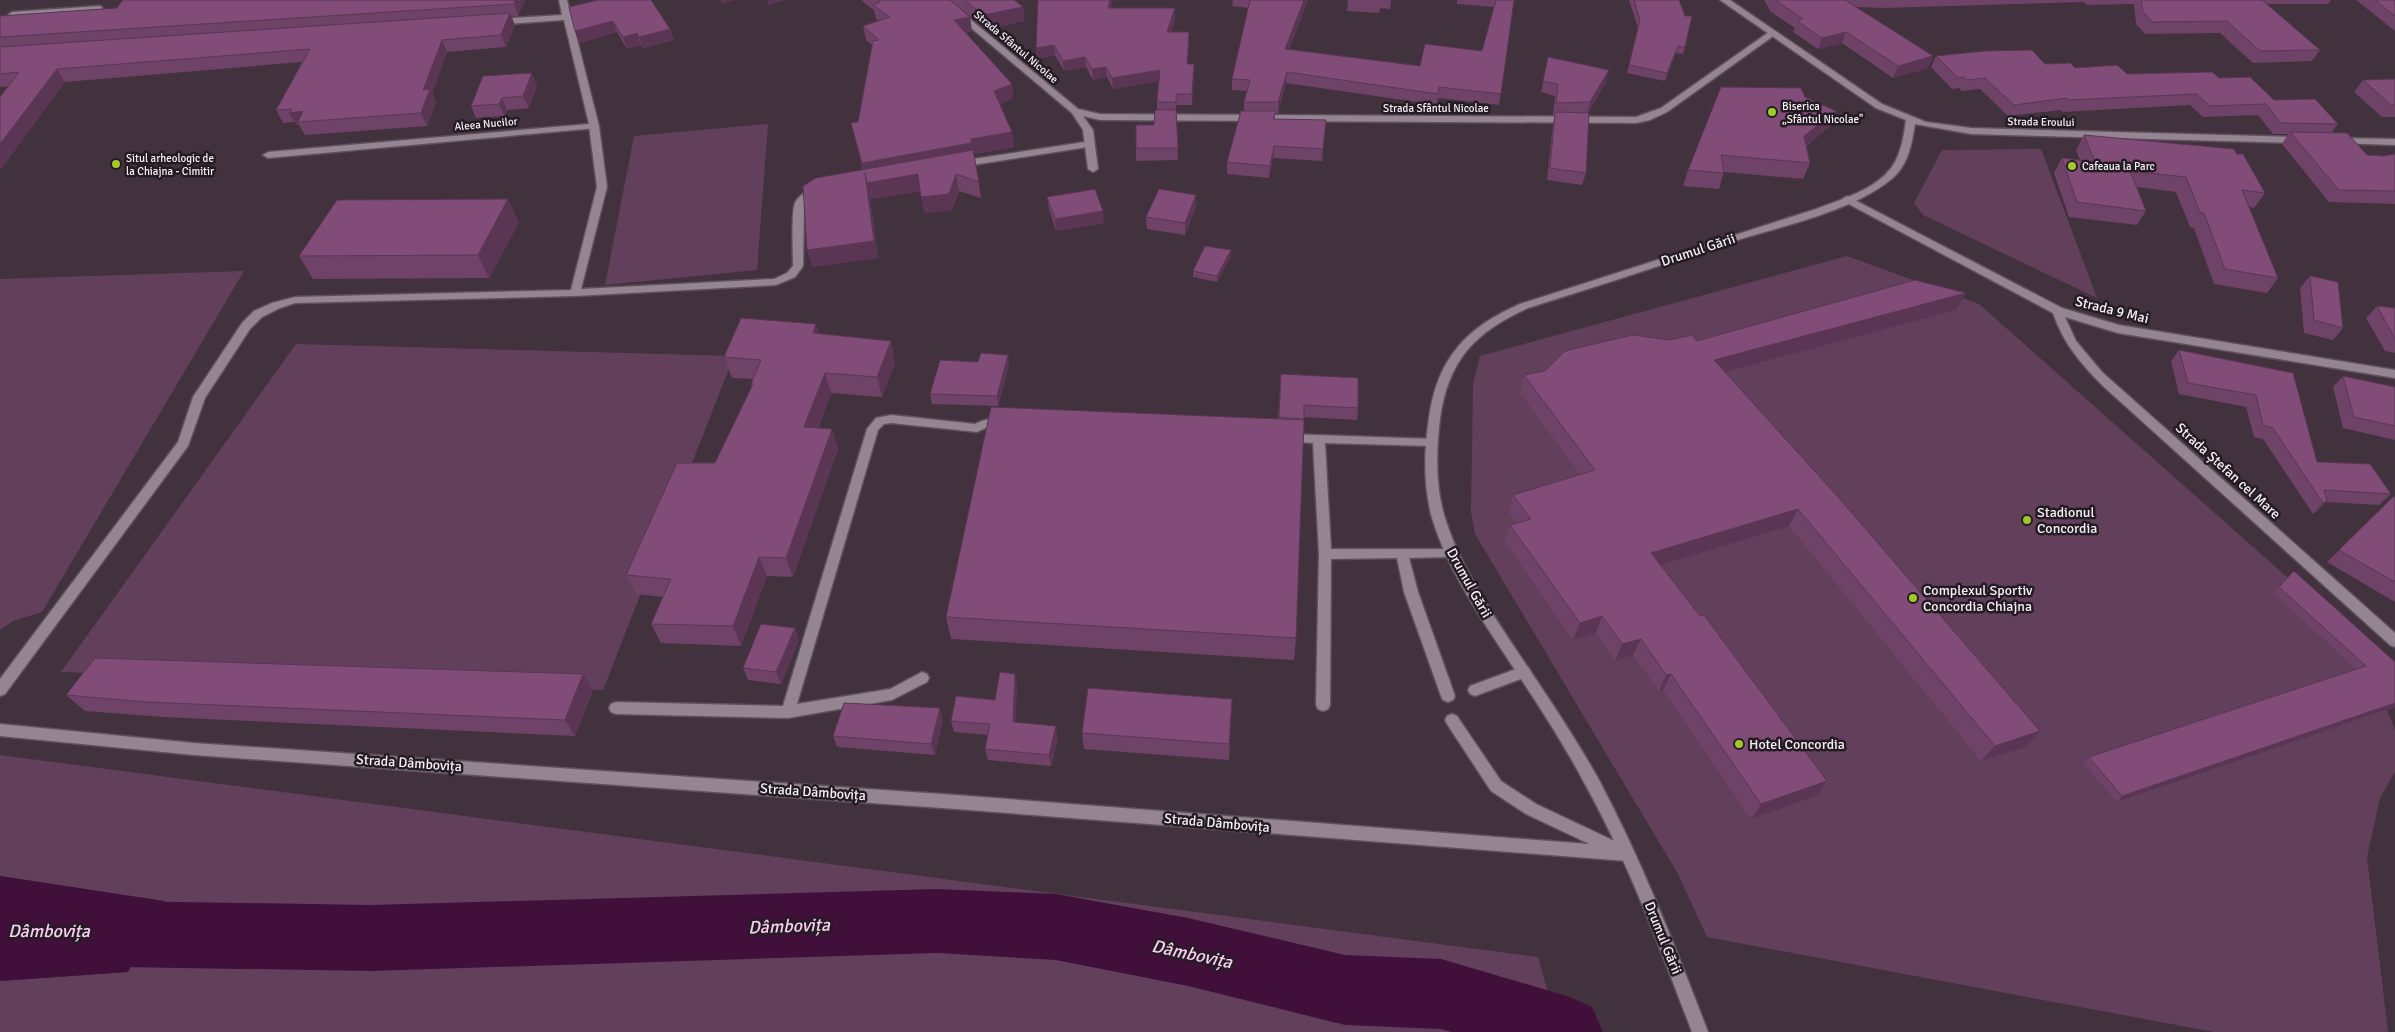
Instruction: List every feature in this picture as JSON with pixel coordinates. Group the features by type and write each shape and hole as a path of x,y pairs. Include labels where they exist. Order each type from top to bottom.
{"street":[{"path":"563,0 594,126 602,187 575,293"},
{"name":"Strada Sfântul Nicolae","path":"942,0 1075,110 1088,130 1093,169"},
{"name":"Strada Eroului","path":"1724,0 1878,106 1911,120 1937,127 1971,131 2306,140"},
{"path":"12,15 110,8"},
{"path":"487,22 567,17"},
{"name":"Strada Sfântul Nicolae","path":"1075,110 1100,117 1636,120 1647,118 1664,110 1772,34"},
{"name":"Drumul Gării","path":"1700,1032 1662,934 1602,801 1524,672 1495,630 1449,552 1433,499 1429,468 1430,442 1439,392 1455,356 1480,329 1500,316 1543,300 1787,222 1880,183 1898,166 1906,149 1911,120"},
{"name":"Aleea Nucilor","path":"268,154 594,126"},
{"path":"2326,140 2395,142"},
{"path":"949,166 1091,144"},
{"path":"0,690 184,442 199,397 246,326 258,314 276,305 295,300 575,293 776,282 791,275 798,266 799,204 805,197 817,191 831,188"},
{"name":"Strada 9 Mai","path":"1847,198 2058,311 2118,329 2395,374"},
{"name":"Strada Ștefan cel Mare","path":"2058,311 2070,344 2107,383 2395,641"},
{"path":"788,712 872,429 880,421 892,419 977,428 992,422 1012,423"},
{"path":"1278,437 1430,442"},
{"path":"1319,439 1325,554 1323,705"},
{"path":"1325,554 1449,552"},
{"path":"1402,553 1410,592 1448,696"},
{"path":"1475,690 1524,672"},
{"path":"616,708 788,712 892,694 922,678"},
{"path":"1452,720 1496,786 1531,810 1627,854"},
{"name":"Strada Dâmbovița","path":"0,730 194,749 956,802 1627,854"}],"shaded area":[{"path":"768,124 757,270 605,285 634,136"},
{"path":"2041,149 2097,298 1923,215 1914,203 1942,150"},
{"name":"Complexul Sportiv Concordia Chiajna","path":"1847,256 1979,304 2384,663 2395,707 2387,710 2395,730 2395,772 2380,798 2367,857 2388,1032 2214,1032 1707,937 1678,874 1475,534 1471,512 1473,384 1480,356"},
{"path":"244,271 42,612 13,621 0,630 0,279"},
{"path":"296,344 734,356 603,690 61,672"},
{"path":"0,755 1538,957 1559,1032 0,1032 0,981 127,972 163,901 0,876"}],"water":[{"name":"Dâmbovița","path":"0,876 164,901 128,972 0,981"}],"building":[{"path":"123,0 515,0 514,4 0,37 0,16 117,8"},
{"path":"598,0 651,0 670,29 639,37 637,33 623,37 613,21 575,31 569,7"},
{"path":"877,0 950,0 970,17 954,20 1012,84 994,91 1012,132 971,139 971,143 862,163 851,123 858,122 873,41 879,40 863,26 890,17 873,5 880,2"},
{"path":"965,0 1014,0 1023,7 983,15"},
{"path":"1038,0 1110,0 1108,8 1175,8 1167,32 1189,32 1187,64 1194,64 1192,94 1176,94 1176,102 1157,102 1160,70 1112,78 1106,67 1092,69 1085,57 1063,61 1054,45 1036,48"},
{"path":"1250,0 1304,0 1285,49 1420,66 1425,44 1482,51 1496,0 1514,0 1501,94 1439,87 1438,94 1287,72 1278,102 1244,102 1250,80 1232,79"},
{"path":"1634,0 1679,0 1685,16 1692,16 1685,47 1678,46 1667,73 1629,65 1640,20"},
{"path":"1775,0 1845,0 1933,56 1898,66 1846,32 1822,38 1797,21 1803,19"},
{"path":"2141,0 2262,0 2320,50 2260,51 2227,21 2152,22 2143,12"},
{"path":"2375,0 2395,0 2395,16"},
{"path":"510,13 501,35 442,40 423,90 430,89 421,113 298,122 303,111 289,113 292,109 276,110 310,49 57,69 0,144 0,97 19,72 0,74 0,47"},
{"path":"2032,50 2045,64 2070,63 2075,68 2117,65 2127,74 2212,72 2219,78 2250,77 2274,100 2315,99 2338,124 2281,123 2266,104 2210,106 2197,94 2068,100 2067,98 2014,105 1985,78 1967,80 1964,77 1958,78 1936,56 1985,51"},
{"path":"1548,57 1609,70 1590,102 1556,103 1558,84 1543,81"},
{"path":"532,73 523,96 502,98 499,104 471,106 483,76"},
{"path":"2395,79 2395,105 2391,105 2363,80"},
{"path":"1721,87 1801,88 1805,97 1836,111 1804,136 1810,163 1721,155 1724,173 1688,170"},
{"path":"1155,110 1176,110 1178,148 1136,148 1136,125 1154,125"},
{"path":"1241,111 1276,111 1273,119 1326,120 1323,149 1274,146 1270,166 1227,162"},
{"path":"1555,112 1589,113 1586,173 1550,168"},
{"path":"2290,132 2347,133 2367,155 2384,156 2395,154 2395,191 2339,190"},
{"path":"2084,135 2234,149 2237,154 2243,154 2265,193 2242,190 2278,278 2225,269 2204,213 2200,212 2186,177 2130,171 2146,211 2077,202 2062,158 2095,162"},
{"path":"973,150 979,182 956,174 949,194 921,197 918,174 867,183 865,173 874,241 807,250 803,186 816,178"},
{"path":"1095,189 1103,211 1055,219 1047,197"},
{"path":"1159,189 1196,195 1185,223 1146,217"},
{"path":"508,199 478,255 299,256 337,200"},
{"path":"1205,246 1231,250 1217,276 1193,271"},
{"path":"2310,276 2338,282 2343,328 2314,320"},
{"path":"1915,280 1966,293 1714,360 1838,497 2040,731 1995,746 1798,509 1651,553 1700,616 1704,615 1827,781 1761,804 1671,674 1666,675 1641,639 1622,644 1602,616 1580,623 1510,525 1531,519 1513,495 1595,470 1524,375 1545,371 1565,351 1632,335 1670,340 1692,335 1697,341"},
{"path":"2377,306 2395,308 2395,339"},
{"path":"741,318 816,324 813,333 891,341 877,377 825,373 804,427 832,429 786,558 759,557 733,626 651,624 671,579 626,575 677,463 715,463 753,384 751,384 761,360 724,357"},
{"path":"2179,350 2293,373 2317,462 2370,464 2391,494 2324,490 2327,501 2323,503 2273,428 2263,425 2256,395 2188,383"},
{"path":"981,353 1008,355 997,396 930,394 940,360 978,362"},
{"path":"1281,374 1358,378 1358,408 1304,405 1304,419 1279,417"},
{"path":"2343,376 2395,387 2395,426 2354,417"},
{"path":"991,407 1304,420 1296,638 946,617"},
{"path":"2394,496 2395,498 2395,582 2339,550"},
{"path":"2294,571 2395,662 2395,703 2122,796 2089,757 2366,666 2279,587"},
{"path":"761,624 795,628 776,672 743,668"},
{"path":"95,658 583,674 565,720 147,702 66,695"},
{"path":"1000,672 1015,674 1013,722 1056,726 1049,755 985,749 990,724 951,721 956,696 995,700"},
{"path":"1088,688 1232,699 1229,744 1082,733"},
{"path":"844,703 940,708 931,744 833,736"}],"waterway":[{"name":"Dâmbovița","path":"0,932 371,938 937,921 1056,927 1188,952 1345,990 1441,994 1567,1032"}],"place":[{"name":"Biserica „Sfântul Nicolae\"","path":"1772,112"},
{"name":"Situl arheologic de la Chiajna - Cimitir","path":"116,164"},
{"name":"Cafeaua la Parc","path":"2072,166"},
{"name":"Stadionul Concordia","path":"2027,520"},
{"name":"Complexul Sportiv Concordia Chiajna","path":"1913,598"},
{"name":"Hotel Concordia","path":"1739,744"}]}
